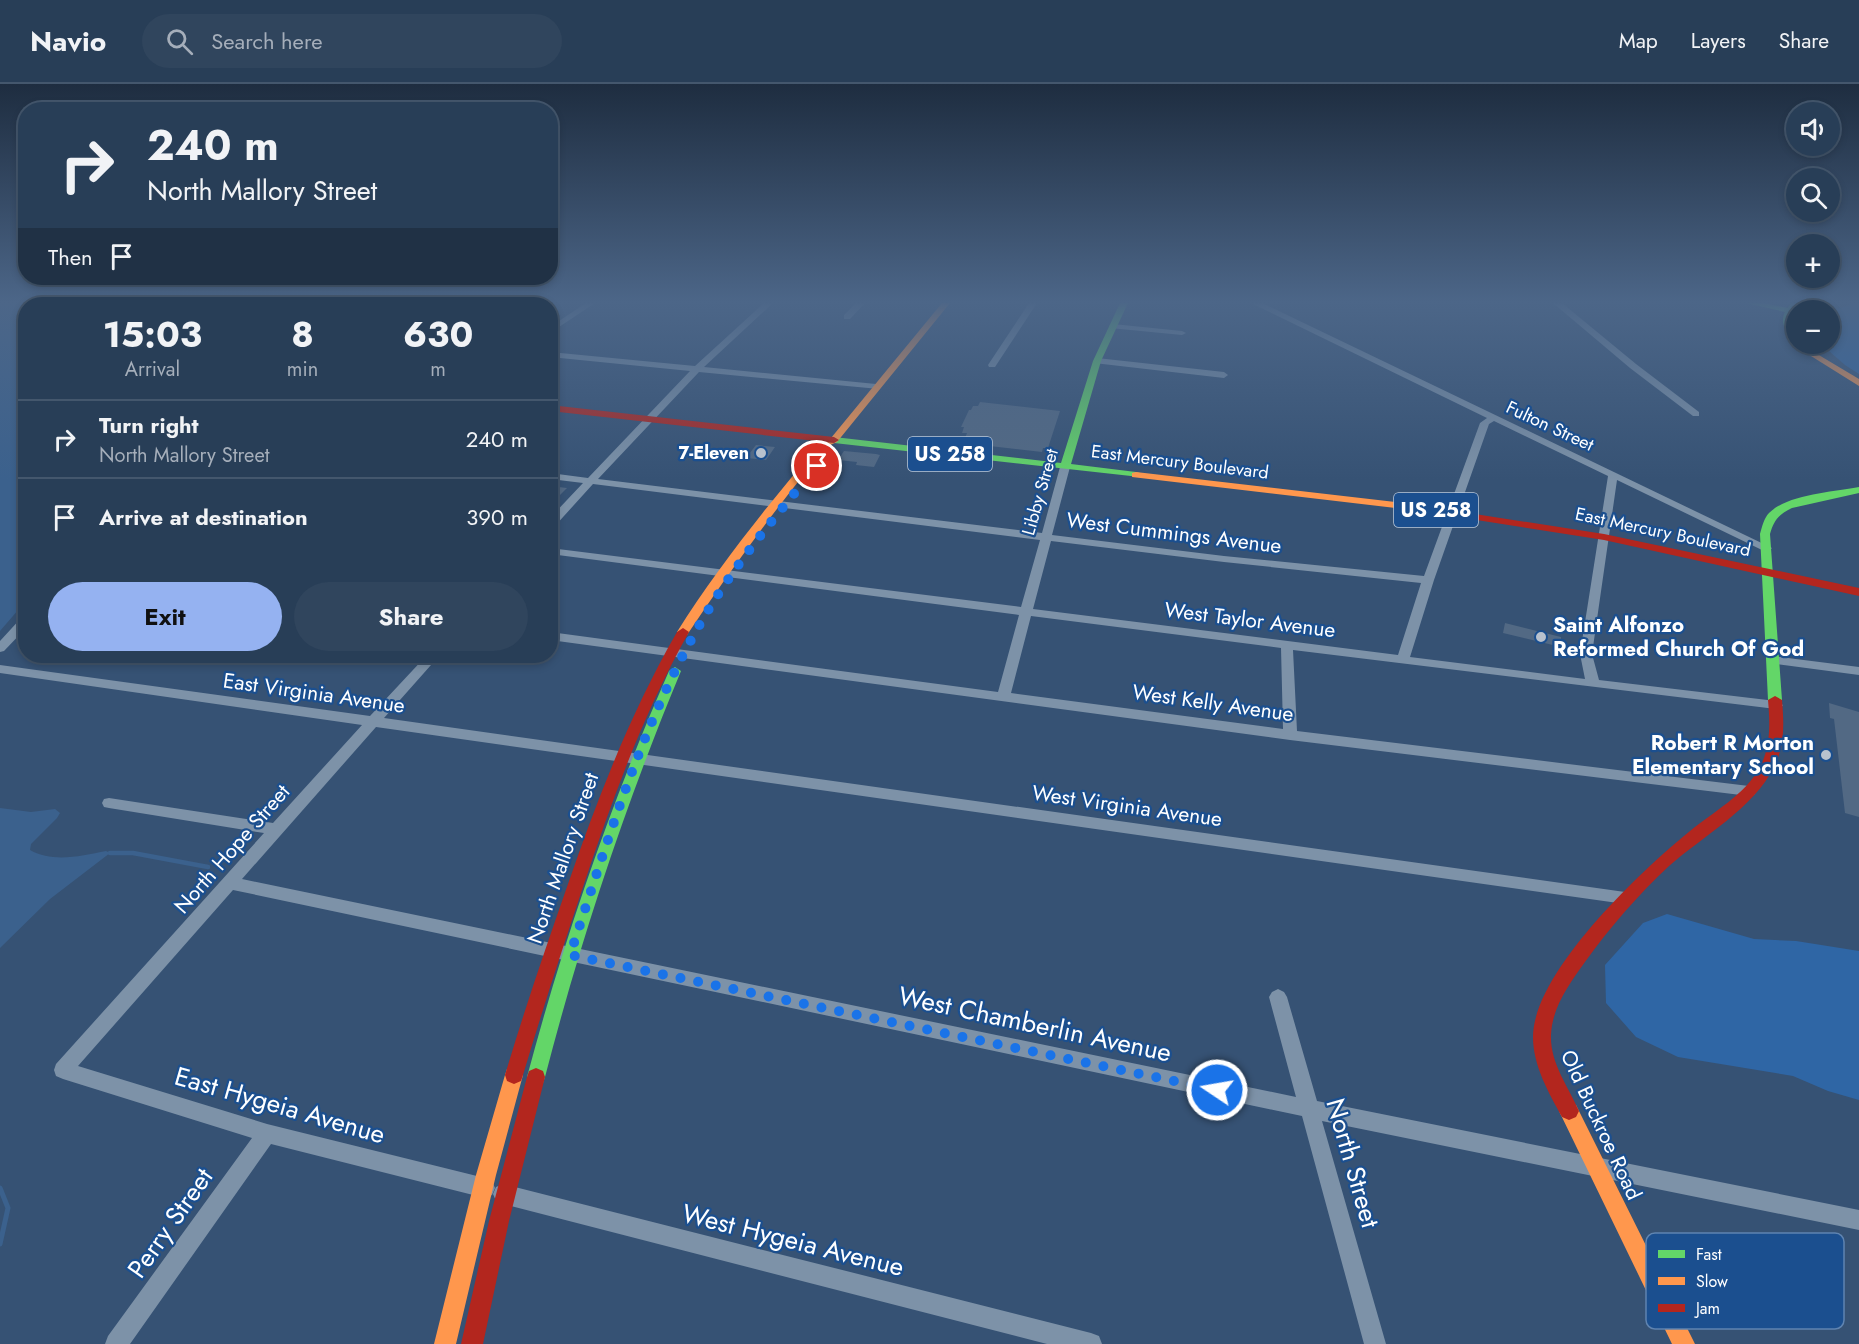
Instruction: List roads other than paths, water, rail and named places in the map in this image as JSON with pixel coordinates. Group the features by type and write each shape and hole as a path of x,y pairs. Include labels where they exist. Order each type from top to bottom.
{"main road":[{"name":"North Mallory Street","path":"472,1344 505,1195 556,997 562,952 590,841 630,756 647,699 679,652 726,574 823,445 834,440 897,362"},
{"name":"Libby Street","path":"1065,467 1096,362"},
{"path":"1825,362 1859,383"},
{"path":"1829,362 1840,372"},
{"name":"East Mercury Boulevard","path":"558,409 1452,512 1604,537 1859,592"},
{"name":"Old Buckroe Road","path":"1646,1268 1547,1064 1542,1033 1549,1004 1560,983 1625,898 1656,868 1749,791 1766,770 1774,752 1777,727 1767,572 1767,525 1778,511 1796,503 1859,490"},
{"name":"East Mercury Boulevard","path":"1802,580 1859,597"},
{"name":"North Mallory Street","path":"445,1344 511,1084 562,952"},
{"name":"Old Buckroe Road","path":"1676,1329 1684,1344"}],"street":[{"path":"625,362 876,387"},
{"path":"558,517 702,362"},
{"path":"1112,362 1224,375"},
{"name":"Fulton Street","path":"1378,362 1766,548"},
{"path":"1628,362 1696,414"},
{"path":"1404,659 1428,580 1485,423 1494,417"},
{"name":"Libby Street","path":"1004,695 1065,467"},
{"path":"1593,684 1586,654 1613,474"},
{"name":"West Cummings Avenue","path":"558,477 1246,562 1428,580"},
{"name":"West Taylor Avenue","path":"558,552 1593,684 1776,705"},
{"path":"0,648 18,629"},
{"name":"West Kelly Avenue","path":"558,637 1290,735 1749,791"},
{"path":"1287,644 1290,735"},
{"path":"1773,660 1859,671"},
{"name":"North Hope Street","path":"63,1070 231,883 275,829 427,663"},
{"name":"East Virginia Avenue","path":"0,669 371,723 630,756"},
{"name":"West Virginia Avenue","path":"630,756 1625,898"},
{"path":"109,802 275,829"},
{"name":"West Chamberlin Avenue","path":"231,883 1310,1109 1859,1220"},
{"name":"North Street","path":"1278,998 1375,1344"},
{"name":"East Hygeia Avenue","path":"63,1070 267,1133 483,1188"},
{"name":"Perry Street","path":"116,1344 267,1133"},
{"name":"West Hygeia Avenue","path":"483,1188 1091,1344"}],"waterway":[{"path":"110,853 133,853 208,867"},
{"path":"0,1188 8,1208 0,1244"}],"place":[{"name":"7-Eleven","path":"761,453"},
{"name":"Saint Alfonzo Reformed Church Of God","path":"1541,637"},
{"name":"Robert R Morton Elementary School","path":"1826,755"}]}
